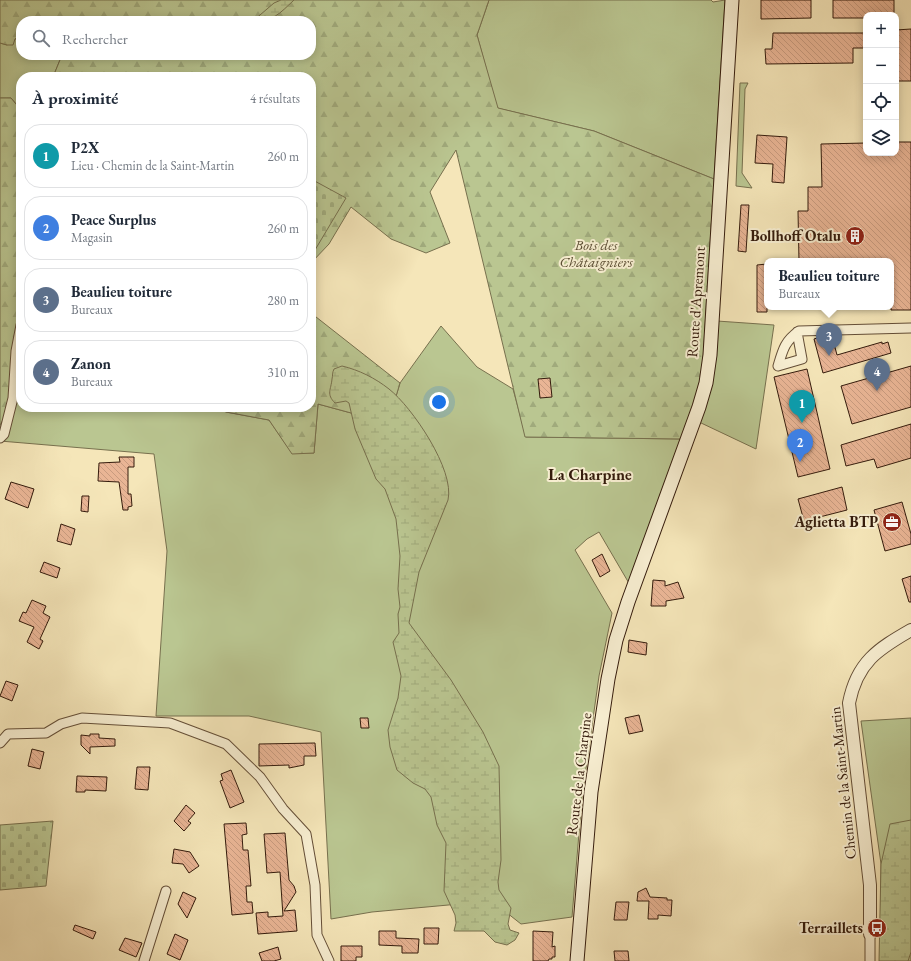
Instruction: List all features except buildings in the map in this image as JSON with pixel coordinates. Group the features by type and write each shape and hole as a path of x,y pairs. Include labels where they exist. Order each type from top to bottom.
{"main road":[{"name":"Route d'Apremont","path":"631,594 699,407 706,383 710,355 732,0"},
{"name":"Route de la Charpine","path":"577,961 596,750 615,648 631,594"}],"street":[{"path":"797,332 808,329 911,328"},
{"path":"0,438 4,434 13,398 16,351"},
{"name":"Chemin de la Saint-Martin","path":"870,961 870,885 849,703 854,680 865,662 883,646 911,630"},
{"path":"0,743 8,734 46,733 61,724 82,718 170,723 226,744 260,778 283,809 306,834 315,885 317,935 329,961"},
{"path":"144,961 166,891"}],"green space":[{"name":"Bois des Châtaigniers","path":"0,0 489,0 477,35 498,108 594,131 714,179 702,376 683,439 525,437 456,150 430,192 450,243 426,253 391,239 351,207 329,244 316,258 316,72 55,72 60,60 316,60 316,16 16,16 16,38 13,45 0,43"},
{"path":"281,0 294,0 276,16 259,16 274,3"},
{"path":"489,0 711,0 713,2 725,0 714,179 594,131 497,108 477,35"},
{"path":"16,39 16,60 60,60 55,72 16,72 16,104 11,98 0,98 0,43 7,45"},
{"path":"740,83 748,83 745,89 742,173 752,188 736,186"},
{"path":"0,98 11,98 16,104 16,399 0,425"},
{"path":"316,182 346,198 316,248"},
{"path":"316,317 400,383 388,423 318,404 314,453 292,454 269,420 226,412 316,412"},
{"path":"717,321 774,325 756,449 699,422"},
{"path":"441,326 477,367 513,389 526,437 683,439 630,585 599,532 587,539 575,550 612,613 599,676 582,797 572,917 521,924 492,901 372,912 331,919 321,732 249,716 156,716 167,551 154,454 0,441 0,425 16,399 16,412 226,412 269,420 292,453 314,453 318,404 388,423 400,383"},
{"path":"342,366 361,372 378,381 398,398 420,424 430,440 445,473 448,487 448,500 419,572 409,623 451,680 483,732 499,766 501,860 498,882 499,890 511,908 508,924 510,930 519,933 515,940 507,945 495,942 484,931 454,931 456,923 455,915 444,891 446,843 437,825 431,797 425,789 413,783 397,770 390,747 388,730 398,698 401,676 393,642 399,633 398,614 400,607 398,589 400,556 396,519 385,489 376,479 355,429 349,403 346,401 335,403 332,400 330,392 333,370"},
{"path":"911,718 911,961 880,961 881,864 861,721"},
{"path":"911,820 911,952 908,961 879,961 881,864 890,824"},
{"path":"53,821 46,886 0,890 0,825"}],"place":[{"name":"Bollhoff Otalu","path":"855,236"},
{"name":"Beaulieu toiture","path":"829,356"},
{"name":"Zanon","path":"877,391"},
{"name":"P2X","path":"802,423"},
{"name":"Peace Surplus","path":"800,462"},
{"name":"Aglietta BTP","path":"892,522"},
{"name":"Terraillets","path":"877,928"}],"district":[{"name":"La Charpine","path":"590,474"}]}
